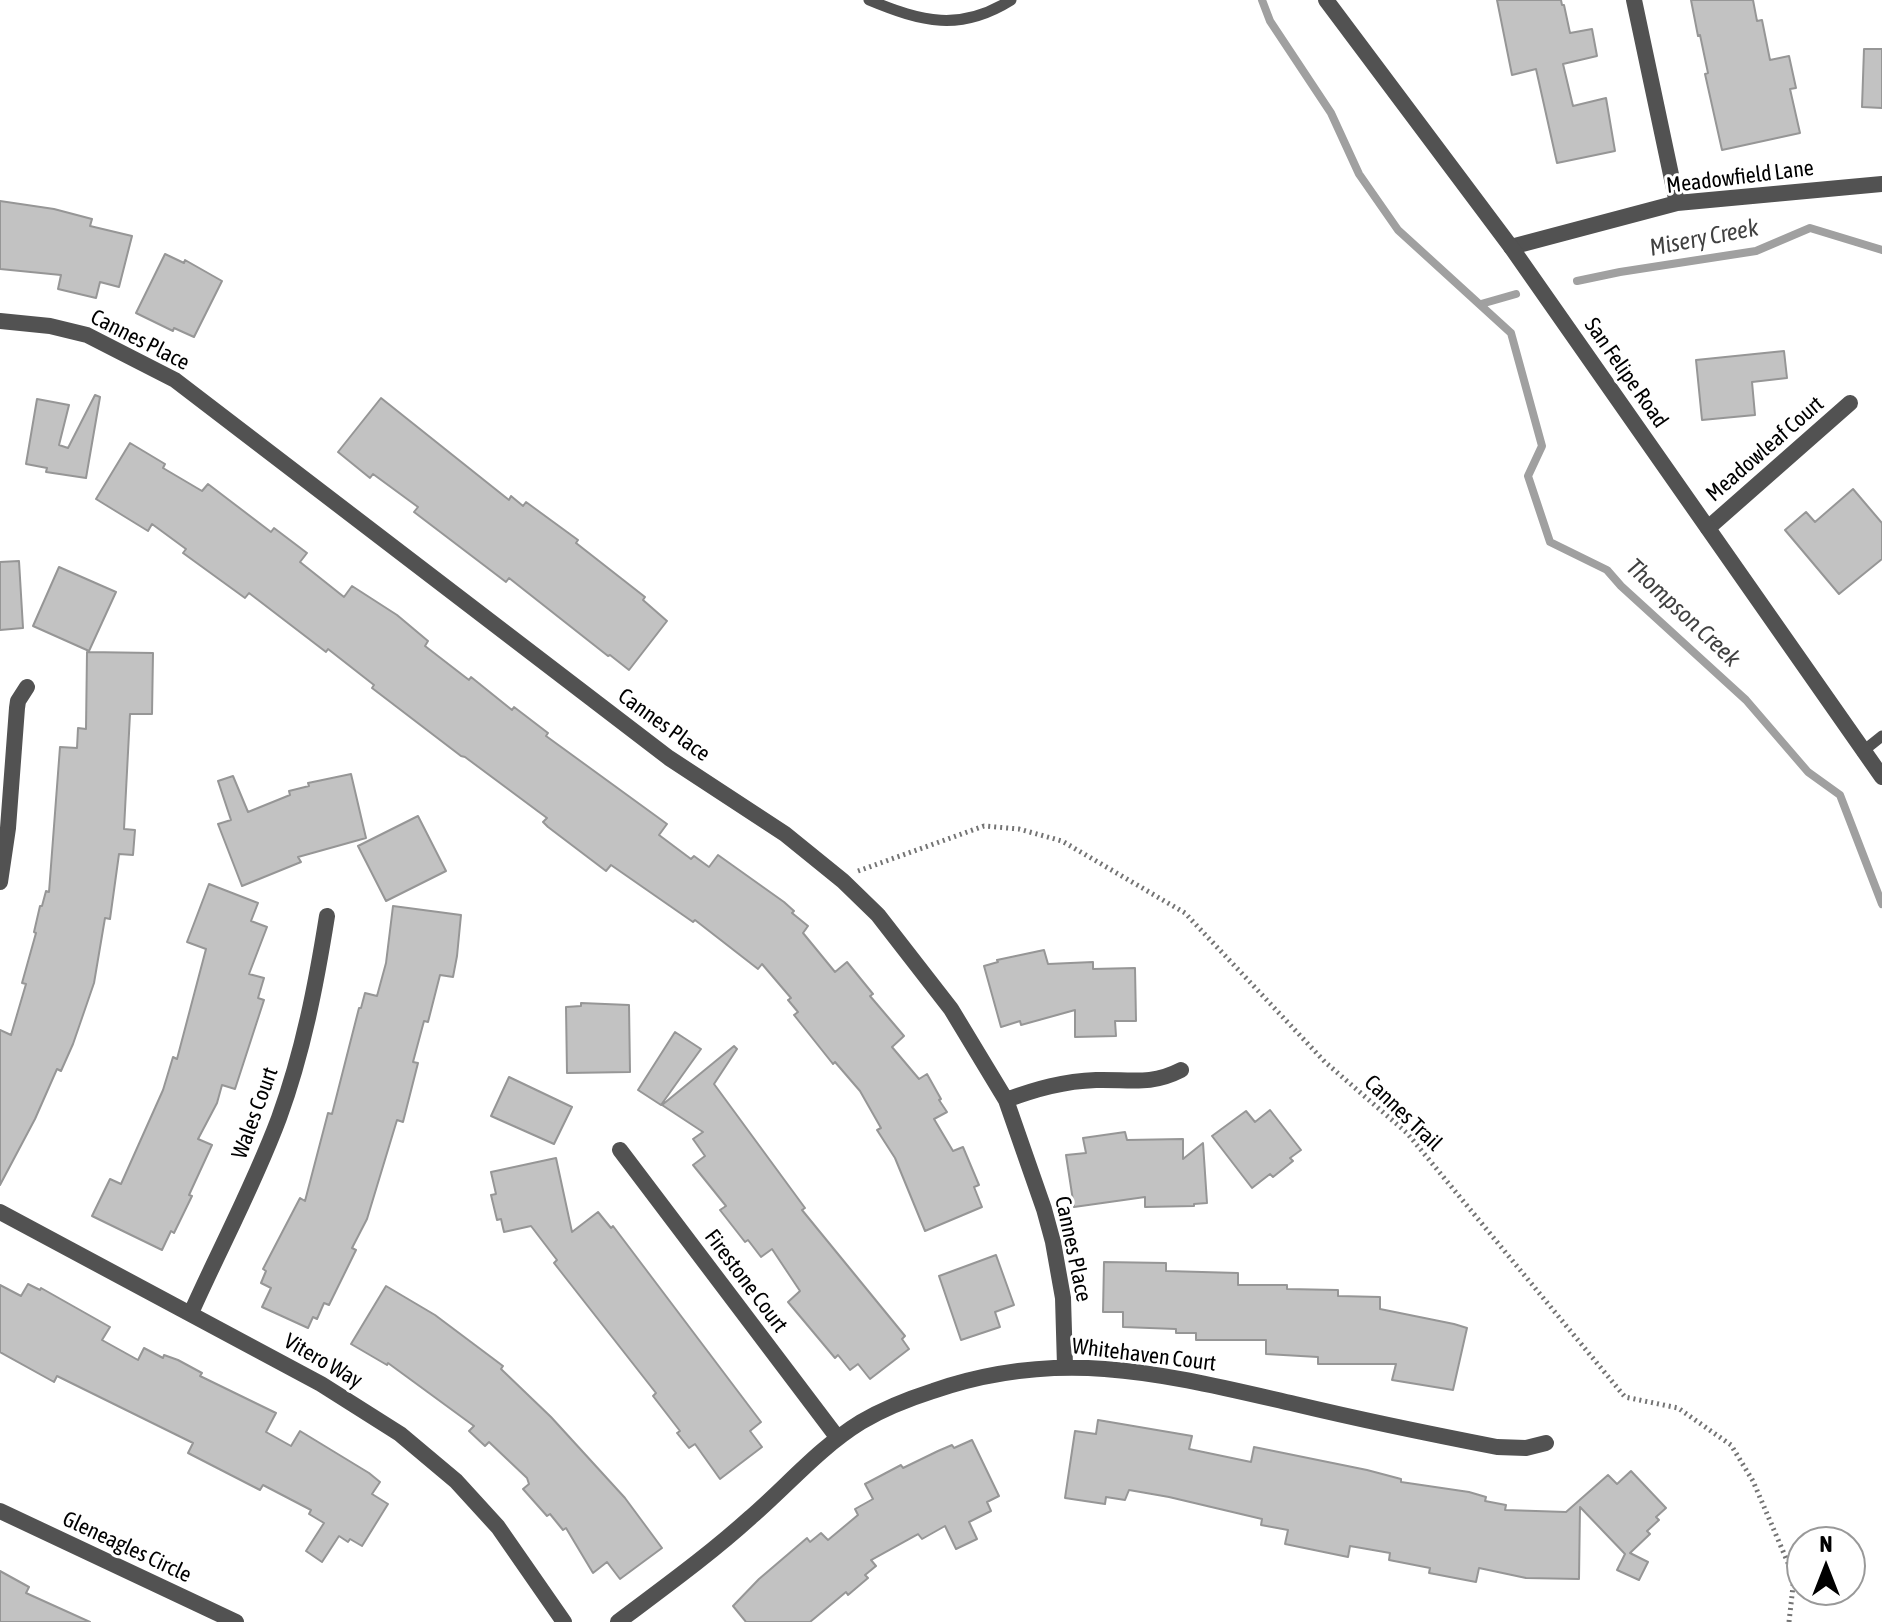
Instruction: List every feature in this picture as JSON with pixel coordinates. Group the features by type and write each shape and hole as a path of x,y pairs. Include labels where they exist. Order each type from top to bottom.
{"street":[{"name":"San Felipe Road","path":"1326,0 1511,247 1882,777"},
{"path":"1634,0 1677,203"},
{"name":"Meadowfield Lane","path":"1511,247 1677,203 1882,184"},
{"name":"Cannes Place","path":"0,321 50,326 87,335 175,380 669,758 770,823 843,881 898,939 951,1009 1006,1100 1053,1242 1063,1298 1065,1366"},
{"name":"Meadowleaf Court","path":"1708,528 1850,403"},
{"path":"0,882 8,828 18,701 27,687"},
{"name":"Wales Court","path":"191,1313 279,1117 309,1016 327,916"},
{"path":"1006,1100 1049,1085 1099,1080 1153,1081 1181,1070"},
{"name":"Firestone Court","path":"620,1150 837,1437"},
{"name":"Vitero Way","path":"0,1212 191,1313 374,1416 423,1452 472,1496 498,1527 564,1622"},
{"name":"Whitehaven Court","path":"618,1622 740,1527 837,1437 890,1408 951,1385 1020,1369 1102,1367 1163,1375 1497,1447 1526,1448 1546,1443"},
{"name":"Gleneagles Circle","path":"0,1511 236,1622"}],"lane":[{"path":"869,0 908,15 937,21 977,17 1011,0"},
{"path":"1862,752 1882,736"}],"path":[{"name":"Cannes Trail","path":"843,881 861,868 901,857 984,826 1019,829 1062,841 1185,913 1325,1062 1407,1133 1625,1397 1678,1408 1731,1445 1753,1481 1794,1577 1789,1622"}],"building":[{"path":"1497,0 1561,0 1570,33 1592,29 1597,56 1563,64 1573,106 1606,98 1615,151 1557,163 1536,69 1512,75"},
{"path":"1691,0 1753,0 1757,21 1762,20 1770,60 1789,56 1796,88 1790,89 1800,133 1722,150"},
{"path":"1864,49 1882,49 1882,108 1862,107"},
{"path":"0,201 54,209 92,219 90,226 132,236 119,287 100,282 96,298 58,289 61,275 0,269"},
{"path":"165,254 184,263 185,260 222,281 194,337 174,328 173,331 136,313"},
{"path":"1784,351 1787,378 1752,382 1755,415 1702,420 1696,360"},
{"path":"95,395 100,397 86,478 46,472 47,468 26,464 37,399 69,405 59,445 68,448"},
{"path":"381,398 509,500 511,496 523,506 526,502 578,540 576,543 645,597 643,600 667,621 629,670 509,578 506,582 414,512 418,507 373,474 370,478 338,452"},
{"path":"130,443 165,464 163,468 202,491 208,484 271,532 274,528 307,553 300,562 344,597 352,586 397,615 428,641 425,646 512,710 514,707 548,733 546,736 667,824 659,835 691,859 694,856 709,867 718,855 784,902 808,926 803,933 835,972 847,962 873,994 870,996 904,1036 892,1047 919,1079 927,1074 947,1112 934,1119 953,1151 963,1147 979,1185 974,1187 982,1207 925,1231 895,1158 877,1130 881,1128 860,1091 835,1062 833,1064 794,1015 798,1012 788,1000 791,998 762,964 758,969 695,920 693,922 611,865 606,871 548,827 543,822 547,818 372,688 374,685 328,649 326,652 249,593 245,598 183,553 186,549 152,524 148,531 96,499"},
{"path":"1853,489 1882,523 1882,559 1839,594 1785,530 1806,512 1815,522"},
{"path":"19,561 23,628 0,630 0,562"},
{"path":"59,567 116,592 89,651 33,626"},
{"path":"87,652 153,653 152,714 130,714 124,829 135,830 133,855 119,854 110,919 105,918 94,983 73,1044 61,1071 57,1069 0,1185 0,1030 11,1035 26,984 22,983 40,906 46,891 49,892 60,747 77,748 78,728 86,729"},
{"path":"351,774 366,838 298,857 301,862 242,886 218,824 231,820 218,781 233,776 248,812 290,795 289,791 309,786 308,783"},
{"path":"418,816 446,871 386,901 358,846"},
{"path":"209,884 258,903 251,921 267,927 249,974 264,978 258,998 264,1000 235,1089 222,1085 217,1103 198,1139 212,1145 189,1195 192,1196 162,1250 92,1216 110,1179 121,1184 163,1090 173,1057 177,1059 206,949 187,942"},
{"path":"393,906 461,915 453,977 440,975 428,1022 424,1021 413,1062 418,1063 403,1122 397,1120 367,1219 352,1248 356,1250 329,1305 324,1303 317,1319 313,1317 308,1328 262,1307 271,1288 261,1283 266,1271 263,1269 300,1198 305,1201 328,1113 332,1114 359,1008 365,993 377,996 386,963"},
{"path":"1044,950 1048,964 1093,962 1093,969 1135,968 1136,1021 1115,1021 1116,1036 1075,1037 1075,1010 1021,1025 1020,1021 1001,1027 984,966 997,960"},
{"path":"581,1003 629,1005 630,1072 567,1073 566,1007 581,1006"},
{"path":"675,1032 701,1049 661,1105 638,1090"},
{"path":"734,1046 737,1049 714,1084 805,1208 802,1210 905,1336 902,1339 909,1349 870,1379 858,1364 850,1370 838,1355 835,1358 788,1302 800,1291 772,1249 761,1257 748,1240 745,1242 720,1210 726,1206 693,1165 705,1156 693,1139 703,1132 662,1105"},
{"path":"509,1077 572,1107 554,1144 491,1116"},
{"path":"1270,1110 1301,1150 1273,1177 1270,1174 1252,1188 1212,1136 1246,1111 1255,1122"},
{"path":"1125,1132 1127,1140 1183,1139 1183,1159 1203,1143 1207,1203 1145,1207 1145,1197 1074,1207 1066,1155 1086,1153 1083,1138"},
{"path":"556,1158 572,1232 598,1212 611,1228 613,1226 761,1422 750,1431 762,1447 720,1479 695,1444 689,1448 677,1433 680,1431 653,1396 656,1393 554,1263 557,1260 531,1226 504,1232 501,1219 497,1220 491,1195 496,1194 491,1172"},
{"path":"996,1255 1014,1305 995,1312 1000,1327 961,1340 939,1276"},
{"path":"1104,1262 1166,1263 1166,1271 1238,1273 1238,1285 1287,1285 1287,1289 1338,1290 1338,1296 1380,1297 1380,1309 1467,1328 1453,1390 1392,1380 1396,1364 1318,1364 1318,1357 1266,1354 1266,1340 1196,1340 1196,1333 1176,1333 1176,1329 1123,1327 1123,1312 1103,1312"},
{"path":"28,1284 41,1288 110,1327 102,1340 138,1360 144,1348 163,1358 164,1355 178,1360 202,1373 200,1376 276,1413 266,1432 291,1446 300,1431 369,1473 380,1482 372,1494 388,1504 362,1546 339,1536 322,1562 306,1551 324,1523 309,1514 311,1510 263,1485 260,1490 188,1453 193,1443 57,1376 54,1382 0,1352 0,1285 21,1296"},
{"path":"386,1286 435,1315 503,1366 501,1369 551,1417 625,1498 662,1548 620,1579 607,1562 593,1573 566,1528 563,1530 550,1514 547,1516 523,1489 529,1484 527,1478 489,1442 485,1446 469,1431 474,1426 388,1363 351,1344"},
{"path":"1098,1420 1192,1436 1189,1449 1251,1462 1254,1447 1367,1470 1401,1479 1401,1482 1469,1492 1486,1497 1485,1501 1506,1505 1505,1510 1566,1512 1608,1475 1617,1484 1631,1471 1666,1508 1647,1531 1650,1534 1630,1553 1648,1562 1639,1580 1617,1570 1625,1554 1580,1507 1579,1579 1526,1578 1479,1568 1476,1582 1429,1573 1430,1568 1389,1560 1390,1553 1350,1546 1348,1557 1285,1544 1288,1530 1261,1525 1262,1519 1169,1497 1129,1490 1125,1500 1106,1497 1105,1504 1065,1498 1075,1431 1096,1434"},
{"path":"972,1440 999,1496 987,1502 991,1511 969,1522 977,1539 956,1549 945,1526 922,1539 918,1534 871,1560 876,1566 865,1575 868,1578 810,1622 746,1622 733,1606 807,1538 810,1542 821,1533 828,1540 858,1515 855,1509 873,1499 865,1484 901,1465 903,1468 952,1445 954,1448"},
{"path":"0,1571 29,1587 26,1593 90,1622 0,1622"}],"waterway":[{"name":"Thompson Creek","path":"1262,0 1270,21 1331,113 1359,174 1398,230 1511,333 1542,446 1528,476 1550,542 1607,570 1746,700 1808,772 1840,795 1882,904"},
{"name":"Misery Creek","path":"1577,281 1756,251 1810,228 1882,250"},
{"name":"Misery Creek","path":"1481,304 1516,294"}]}
